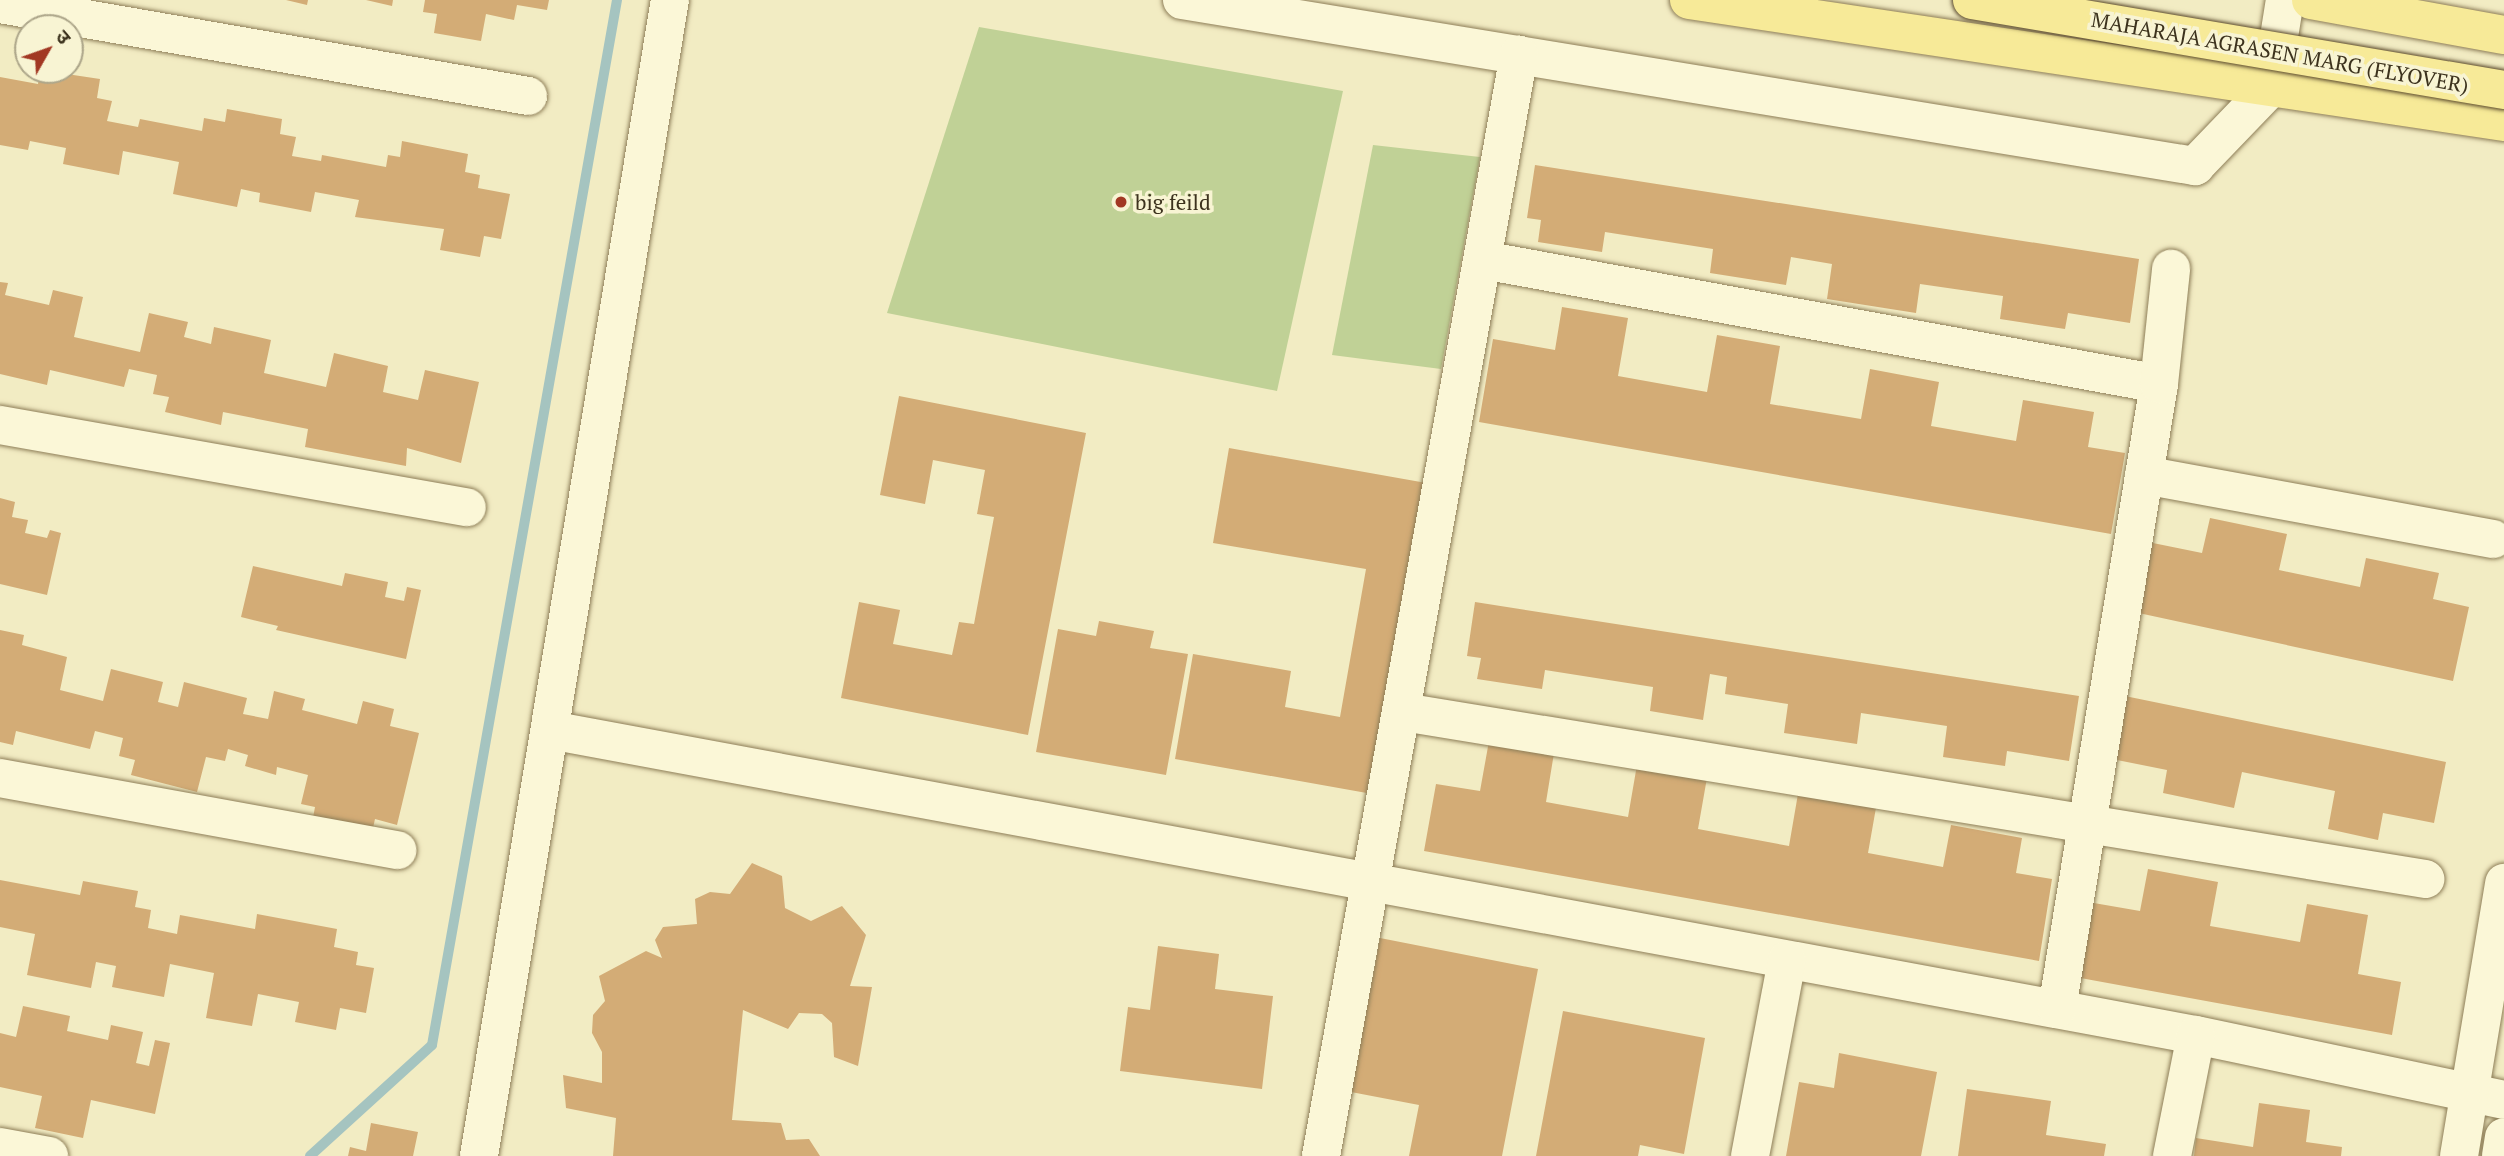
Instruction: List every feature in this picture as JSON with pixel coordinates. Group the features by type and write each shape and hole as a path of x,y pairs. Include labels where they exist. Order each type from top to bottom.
{"main road":[{"path":"1689,0 2488,120"},
{"name":"MAHARAJA AGRASEN MARG (FLYOVER)","path":"1972,0 2504,90"},
{"path":"2311,0 2504,35"}],"street":[{"path":"479,1156 670,0"},
{"path":"1182,0 2195,166 2271,87 2285,0"},
{"path":"0,5 528,96"},
{"path":"1321,1156 1373,884 1519,55"},
{"path":"2488,120 2504,145"},
{"path":"1483,260 2159,384"},
{"path":"2057,1009 2159,384 2171,269"},
{"path":"0,425 467,507"},
{"path":"2144,475 2493,539"},
{"path":"1403,712 2425,879"},
{"path":"550,730 2196,1035 2487,1096"},
{"path":"0,778 398,850"},
{"path":"2459,1156 2487,1096 2504,883"},
{"path":"1750,1156 1787,960"},
{"path":"2172,1156 2196,1035"},
{"path":"2501,1156 2504,1137"},
{"path":"0,1147 49,1156"}],"green space":[{"name":"big feild","path":"979,27 1343,91 1277,391 887,313"},
{"path":"1373,145 1480,157 1441,369 1332,355"}],"building":[{"path":"286,0 308,0 307,5"},
{"path":"366,0 393,0 392,6"},
{"path":"425,0 549,0 547,10 517,5 514,20 486,14 481,41 434,33 437,14 423,12"},
{"path":"0,77 14,80 14,84 84,84 84,77 100,79 97,98 112,101 107,121 138,127 140,119 202,131 204,118 225,122 227,109 282,119 280,134 296,137 292,156 321,161 322,155 386,167 388,155 400,157 402,141 468,154 465,172 480,175 478,188 510,194 501,239 484,236 480,257 440,250 444,229 355,217 359,200 315,192 311,212 259,202 260,193 241,189 237,207 173,194 179,162 123,151 119,175 63,164 66,148 30,141 28,150 0,145"},
{"path":"1535,165 2139,259 2130,323 2068,313 2065,329 2000,319 2003,296 1920,284 1916,313 1827,299 1832,264 1791,257 1786,285 1710,273 1713,249 1605,232 1602,252 1538,242 1541,220 1527,218"},
{"path":"0,282 8,283 5,295 49,305 53,290 83,297 74,337 140,352 149,313 188,322 184,337 211,344 214,327 271,340 264,373 326,387 334,353 388,366 383,392 418,400 425,370 479,382 461,463 407,448 406,466 305,447 308,429 223,412 221,425 165,412 169,397 153,394 157,375 129,369 124,387 50,370 47,385 0,374"},
{"path":"1562,307 1628,318 1618,376 1707,392 1717,335 1780,346 1770,404 1861,419 1870,369 1939,382 1931,426 2016,441 2023,400 2094,412 2088,447 2125,453 2111,534 1479,422 1493,339 1555,350"},
{"path":"899,396 1086,433 1028,735 841,698 859,602 900,610 893,644 952,655 959,622 974,624 994,517 977,514 985,470 933,460 925,504 880,495"},
{"path":"1229,448 1432,484 1378,795 1175,759 1193,654 1291,671 1285,707 1340,717 1366,569 1213,543"},
{"path":"0,498 15,502 12,517 28,520 25,533 47,538 50,530 61,533 47,595 0,584"},
{"path":"2210,518 2287,534 2279,570 2360,587 2366,558 2439,573 2433,599 2469,607 2453,681 2134,612 2148,542 2202,553"},
{"path":"253,566 342,586 345,573 388,582 385,597 404,601 407,587 421,590 406,659 276,630 278,626 241,617"},
{"path":"1475,602 2079,696 2069,761 2007,751 2005,766 1943,757 1947,726 1861,713 1857,744 1784,733 1788,704 1725,694 1727,677 1710,674 1703,720 1650,711 1653,687 1545,670 1542,689 1477,679 1481,658 1467,656"},
{"path":"1099,621 1154,631 1150,648 1188,654 1166,775 1036,752 1058,629 1096,636"},
{"path":"0,630 24,635 22,645 67,657 60,690 103,701 111,669 163,682 158,702 178,707 184,682 247,698 243,714 268,719 274,691 305,699 302,710 357,724 363,701 394,709 390,726 419,733 397,825 375,819 371,837 312,823 315,807 301,804 308,775 277,767 276,775 245,766 248,755 228,749 225,761 206,757 197,792 131,775 135,760 119,756 123,738 95,731 90,749 16,731 13,745 0,742"},
{"path":"2120,695 2446,762 2434,823 2383,813 2378,840 2328,829 2335,791 2242,772 2234,808 2163,793 2167,770 2107,758"},
{"path":"1489,741 1554,753 1546,802 1628,817 1638,759 1708,772 1698,829 1789,846 1799,788 1877,802 1868,853 1943,867 1951,825 2022,838 2016,873 2052,879 2039,961 1424,851 1436,784 1480,791"},
{"path":"752,863 782,876 785,908 811,921 842,906 866,935 850,986 872,987 858,1066 834,1057 832,1023 822,1014 799,1013 788,1029 743,1010 732,1120 781,1123 786,1140 809,1139 820,1156 613,1156 616,1118 566,1108 563,1075 602,1083 602,1052 592,1033 593,1015 605,1001 599,976 646,951 662,958 655,940 663,927 697,924 695,899 710,892 730,894"},
{"path":"2148,869 2218,882 2210,926 2300,942 2307,904 2368,915 2358,974 2401,982 2392,1035 2075,977 2088,902 2140,911"},
{"path":"0,880 80,895 83,881 138,891 135,907 151,910 148,928 177,934 180,915 255,929 257,914 337,929 334,947 358,952 356,965 374,968 366,1013 340,1008 336,1030 295,1022 299,1002 258,994 252,1026 206,1018 214,973 170,964 164,997 112,987 116,966 96,962 91,988 27,975 35,934 0,927"},
{"path":"1380,938 1538,969 1502,1156 1409,1156 1419,1105 1351,1092"},
{"path":"1158,946 1219,954 1215,989 1273,996 1262,1089 1120,1071 1128,1007 1150,1010"},
{"path":"23,1006 70,1016 67,1031 108,1040 111,1025 143,1032 136,1063 149,1066 155,1040 170,1043 155,1114 91,1100 83,1138 35,1128 42,1096 0,1087 0,1033 16,1037"},
{"path":"1563,1011 1705,1038 1684,1154 1640,1145 1638,1156 1536,1156"},
{"path":"1839,1053 1937,1072 1921,1156 1786,1156 1799,1082 1834,1088"},
{"path":"1967,1089 2051,1101 2046,1135 2106,1144 2104,1156 1958,1156"},
{"path":"2259,1103 2310,1110 2306,1142 2342,1147 2341,1156 2194,1156 2196,1138 2253,1147"},
{"path":"371,1123 418,1132 413,1156 348,1156 350,1147 366,1151"}],"waterway":[{"path":"310,1156 432,1045 617,0"}],"place":[{"name":"big feild","path":"1121,202"}]}
